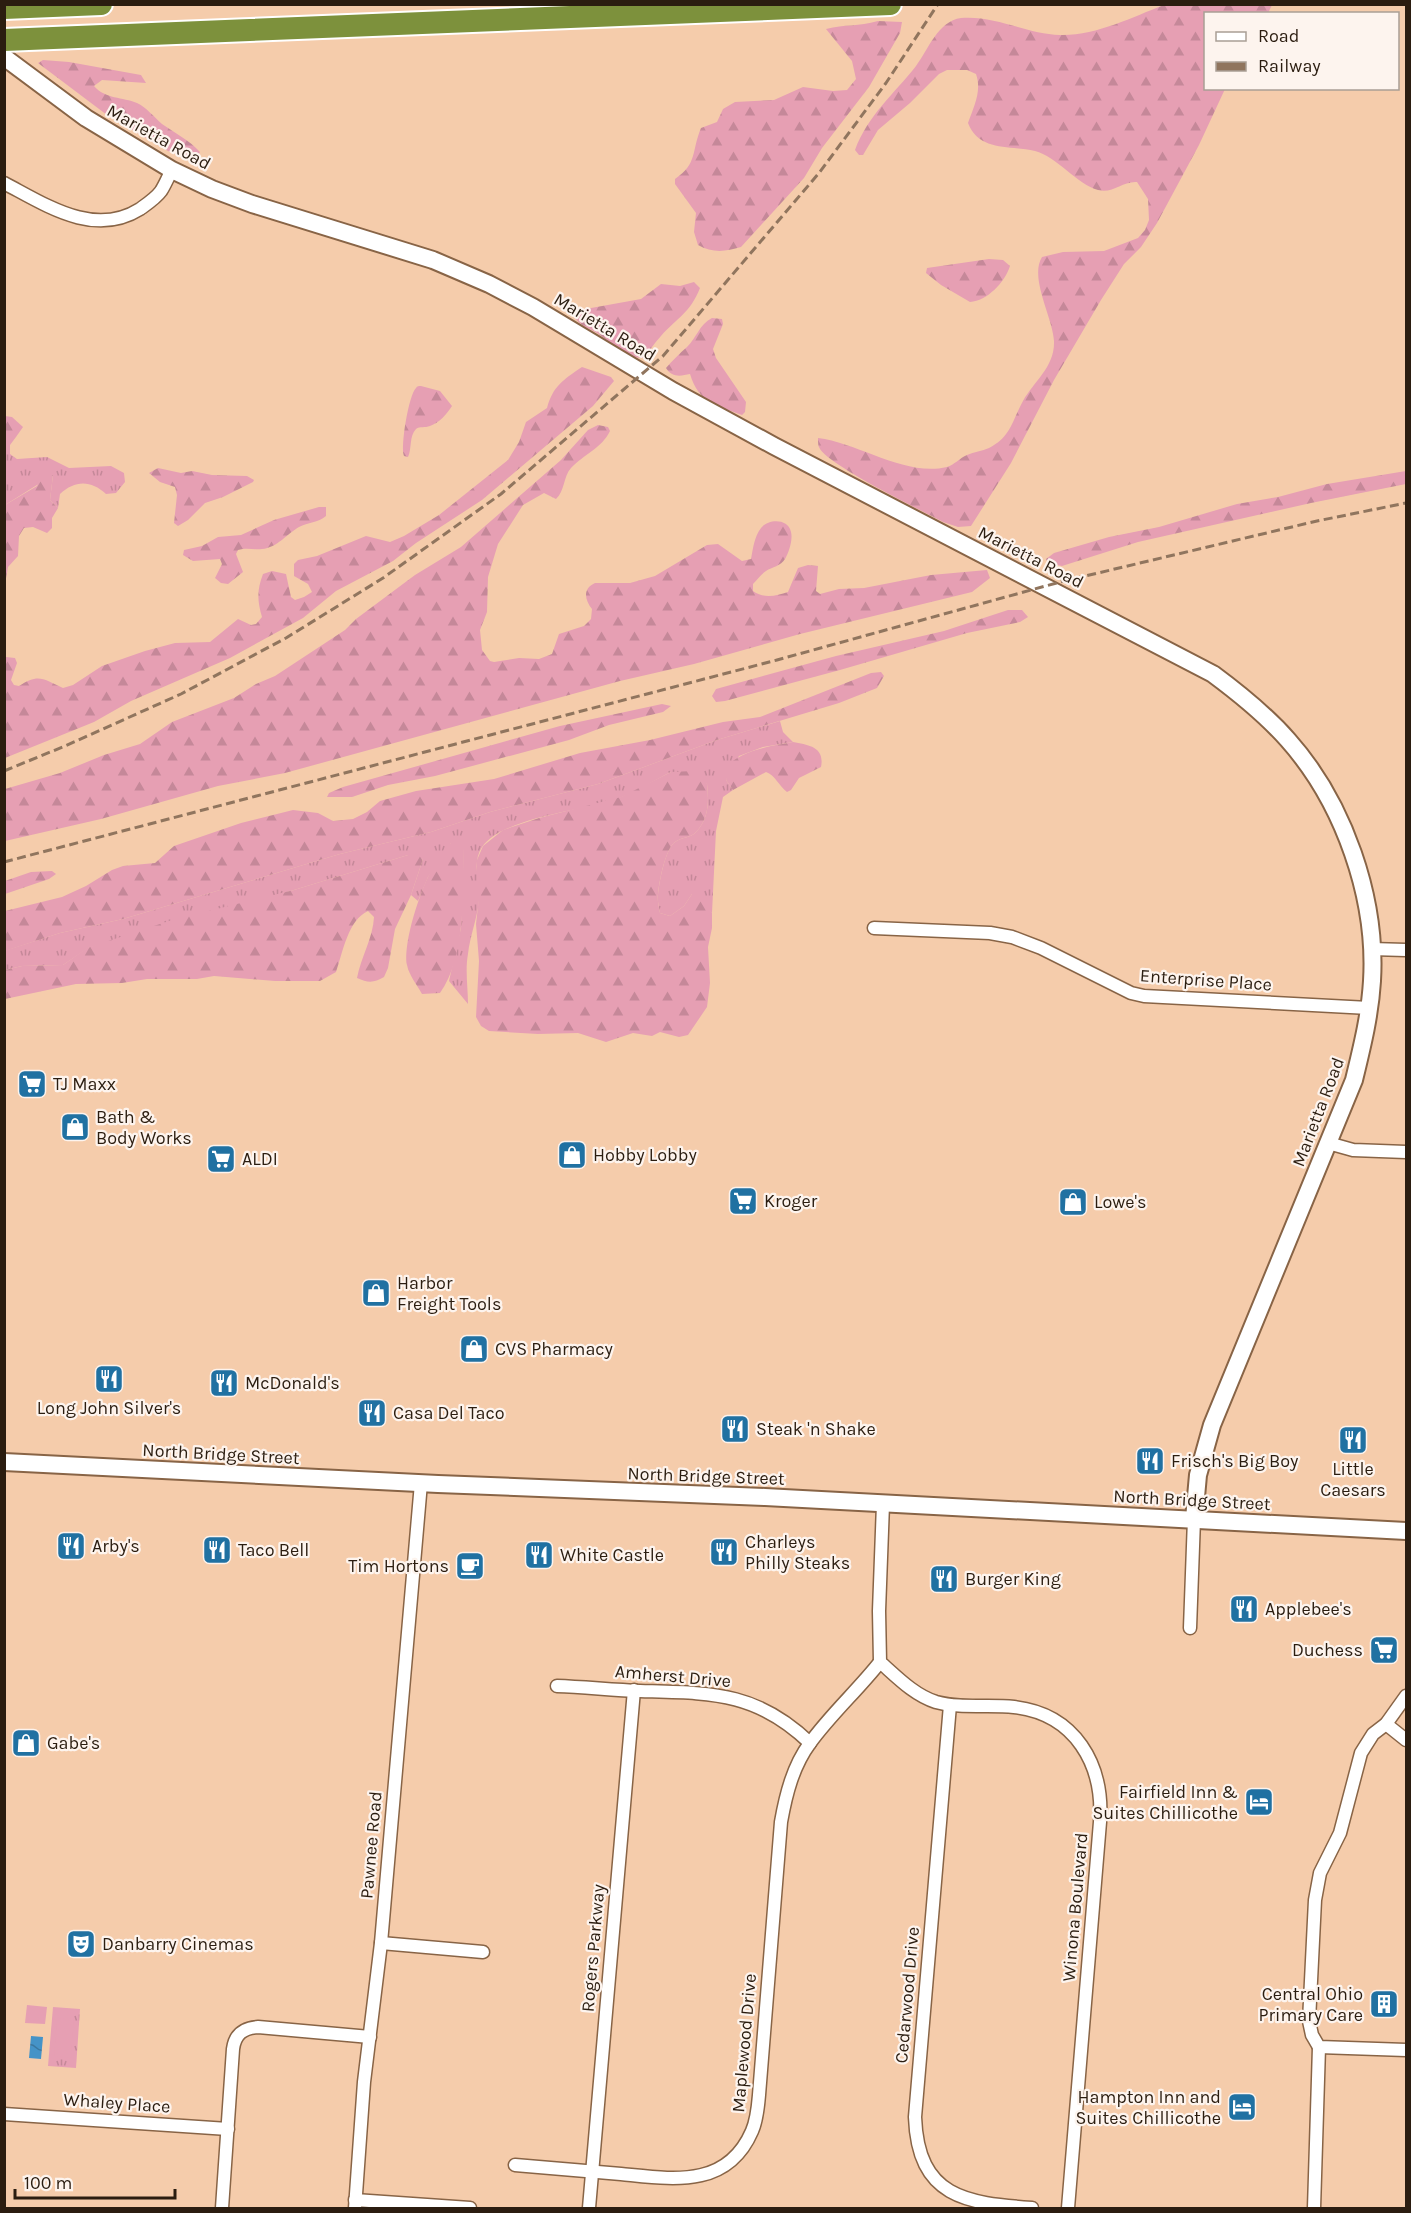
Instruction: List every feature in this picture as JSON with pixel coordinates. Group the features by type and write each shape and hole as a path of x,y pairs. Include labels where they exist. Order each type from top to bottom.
{"highway":[{"path":"4,8 102,4"},
{"path":"4,40 890,4"}],"street":[{"name":"Marietta Road","path":"4,57 86,118 172,170 212,189 252,204 433,260 489,284 533,307 673,391 764,441 1213,674 1264,714 1290,742 1342,825 1361,880 1367,905 1371,949 1372,980 1369,1008 1354,1080 1212,1425 1198,1475 1194,1519"},
{"path":"4,183 65,214 100,221 131,214 147,204 160,192 172,170"},
{"name":"Enterprise Place","path":"874,928 990,933 1012,937 1041,948 1131,993 1159,999 1369,1008"},
{"path":"1371,949 1407,951"},
{"path":"1328,1143 1353,1150 1407,1152"},
{"name":"North Bridge Street","path":"4,1462 753,1497 1407,1531"},
{"name":"Pawnee Road","path":"355,2204 422,1483"},
{"path":"810,1743 880,1662 879,1611 883,1504"},
{"path":"1190,1628 1194,1519"},
{"name":"Winona Boulevard","path":"880,1662 918,1694 934,1701 950,1705 1029,1709 1059,1722 1082,1746 1092,1761 1100,1789 1101,1822 1068,2208"},
{"name":"Amherst Drive","path":"557,1686 724,1695 771,1712 793,1727 810,1743"},
{"name":"Rogers Parkway","path":"589,2208 634,1690"},
{"path":"1314,2208 1319,2047 1312,2035 1309,2021 1317,1884 1340,1833 1361,1753 1373,1734 1386,1724 1407,1696"},
{"name":"Cedarwood Drive","path":"950,1705 915,2132 920,2155 926,2167 934,2178 954,2194 981,2204 1032,2208"},
{"path":"1386,1724 1407,1740"},
{"name":"Maplewood Drive","path":"515,2164 674,2178 702,2176 723,2166 737,2154 753,2130 759,2095 781,1822 791,1779 810,1743"},
{"path":"381,1943 483,1952"},
{"path":"222,2208 233,2049 240,2032 258,2027 370,2037"},
{"path":"1319,2047 1407,2050"},
{"name":"Whaley Place","path":"4,2114 228,2129"},
{"path":"355,2204 470,2208"}],"green space":[{"path":"1164,5 1272,5 1268,12 1204,12 1204,90 1225,90 1199,145 1157,223 1141,247 1124,264 1101,300 1054,380 1011,463 971,526 958,527 943,522 876,487 838,464 825,455 819,447 818,438 850,446 899,464 931,469 950,466 967,455 996,444 1007,434 1023,401 1051,359 1053,332 1038,276 1042,257 1063,252 1104,251 1138,238 1145,230 1149,220 1148,199 1137,182 1108,190 1098,190 1090,187 1043,154 1025,149 996,146 980,139 968,123 977,98 978,80 976,74 967,70 947,70 939,74 878,130 863,155 859,155 855,150 860,137 874,115 916,66 934,37 953,20 986,19 1035,32 1060,35 1087,32 1114,25"},
{"path":"878,21 902,22 900,33 869,87 822,148 804,178 741,247 719,251 698,245 694,232 696,213 675,184 675,179 691,162 701,128 717,122 723,109 735,102 774,100 803,87 833,91 847,90 856,79 852,61 826,29"},
{"path":"43,60 69,62 141,75 146,83 102,80 94,86 109,96 140,105 200,152 195,160 168,151 107,115 38,63"},
{"path":"989,259 1003,260 1010,266 995,290 976,301 970,302 926,273 927,268"},
{"path":"694,282 700,288 692,303 643,358 623,353 574,317 580,310 641,299 661,284 680,286"},
{"path":"712,318 722,319 723,324 713,349 716,358 746,402 745,412 742,415 709,402 698,391 690,374 674,375 666,368 690,343 704,324"},
{"path":"582,367 611,377 614,381 593,406 482,500 416,543 393,561 336,591 303,618 230,658 131,701 94,722 5,758 6,657 15,658 17,663 11,680 14,685 19,686 41,679 63,688 73,685 102,666 145,651 175,643 210,642 238,619 251,625 256,624 262,617 258,595 263,574 272,571 286,574 291,597 295,600 304,597 312,592 308,584 294,576 294,564 298,560 317,556 366,536 390,542 439,515 508,460 519,442 526,422 547,408 552,394 560,384"},
{"path":"421,386 440,391 452,406 437,423 416,429 412,435 408,457 404,456 403,451 406,421 413,392"},
{"path":"5,416 12,417 23,427 16,437 5,437"},
{"path":"598,425 608,427 610,431 607,437 571,468 559,496 556,499 544,493 523,505 498,544 488,577 487,612 480,630 482,650 490,661 519,658 539,659 552,654 559,634 584,626 591,619 592,609 586,591 595,583 630,583 655,576 707,545 718,544 742,561 751,559 754,543 761,528 777,521 789,527 791,542 783,561 764,572 753,584 753,591 761,595 775,596 788,592 798,568 808,565 818,566 816,591 820,594 931,575 987,570 990,578 972,592 620,681 285,773 218,786 101,819 5,841 5,789 60,773 104,755 140,744 172,722 234,698 256,684 275,676 345,630 356,619 415,575 461,547 561,460 588,430"},
{"path":"5,437 16,437 10,445 10,454 17,459 47,457 69,468 111,466 124,473 125,482 116,493 106,494 89,484 71,486 60,494 58,508 50,500 53,475 5,505"},
{"path":"158,468 181,473 192,471 212,475 247,476 254,480 223,497 205,503 188,520 178,526 174,523 177,495 175,487 160,482 149,473"},
{"path":"1406,471 1406,484 1138,542 1062,566 1048,563 1046,559 1054,553 1109,537 1159,527 1237,504 1278,497 1327,484"},
{"path":"53,475 50,500 58,508 52,518 52,528 47,533 33,527 24,528 19,536 18,556 8,567 5,584 5,505 37,486 41,476"},
{"path":"326,507 326,516 299,527 273,546 238,550 236,554 243,572 228,584 221,583 215,578 222,564 220,559 193,561 183,555 184,550 202,546 218,537 241,535 274,520"},
{"path":"1008,610 1022,610 1028,617 1020,622 967,633 725,701 716,702 712,696 716,689 836,656 944,631"},
{"path":"881,672 884,676 877,688 839,703 717,740 598,784 490,812 431,832 340,854 123,919 60,933 5,951 5,911 62,897 123,866 155,863 174,846 241,823 293,810 318,813 333,821 353,819 367,812 380,801 416,791 494,779 580,753 650,740 723,722 760,717 871,673"},
{"path":"662,704 671,706 663,712 609,725 569,740 435,776 388,785 352,797 327,797 329,793 343,787 560,726"},
{"path":"780,721 783,732 793,742 763,747 739,756 726,780 733,790 723,797 716,831 712,913 692,894 684,906 670,916 660,913 658,899 663,867 671,846 677,840 694,834 706,816 707,784 671,772 622,797 527,821 493,837 482,847 477,860 479,901 467,960 468,1004 449,981 461,928 464,843 451,843 428,877 418,901 411,895 423,859 408,855 88,948 63,965 22,966 5,970 4,951 60,933 123,919 340,854 431,832 490,812 598,784 717,740"},
{"path":"793,742 814,748 821,755 822,760 821,767 799,778 791,790 787,792 766,772 733,790 726,780 730,763 744,754"},
{"path":"693,771 707,784 706,816 694,834 677,840 671,846 663,867 658,896 660,913 670,916 684,906 692,894 702,891 706,905 712,913 708,947 710,983 707,1007 688,1035 679,1037 660,1032 652,1036 633,1033 606,1042 578,1033 538,1034 489,1031 481,1026 476,1017 479,961 476,924 479,897 477,860 483,846 503,830 539,818 621,797 671,772"},
{"path":"460,841 464,843 463,903 455,961 440,993 422,994 407,965 413,919 434,865 451,843"},
{"path":"408,855 418,855 423,859 411,895 395,929 388,968 384,977 377,980 371,982 357,978 373,925 374,917 368,911 361,915 351,929 336,972 320,981 275,981 214,976 197,979 147,979 122,983 76,984 5,999 5,970 22,966 63,965 87,948 172,920 294,890"},
{"path":"52,871 56,874 49,879 5,894 5,881 31,872"},
{"path":"27,2005 47,2007 45,2024 25,2023"},
{"path":"53,2007 80,2009 76,2068 48,2066"},
{"path":"57,2018 74,2019 71,2058 54,2056"}],"water":[{"path":"31,2036 43,2037 41,2059 29,2058"}],"railway":[{"path":"4,771 181,694 286,638 383,578 501,494 663,356 819,173 886,83 938,4"},
{"path":"4,862 777,660 1060,582 1317,521 1406,503"}],"place":[{"name":"TJ Maxx","path":"32,1084"},
{"name":"Bath & Body Works","path":"75,1127"},
{"name":"Hobby Lobby","path":"572,1155"},
{"name":"ALDI","path":"221,1159"},
{"name":"Kroger","path":"743,1201"},
{"name":"Lowe's","path":"1073,1202"},
{"name":"Harbor Freight Tools","path":"376,1293"},
{"name":"CVS Pharmacy","path":"474,1349"},
{"name":"Long John Silver's","path":"109,1379"},
{"name":"McDonald's","path":"224,1383"},
{"name":"Casa Del Taco","path":"372,1413"},
{"name":"Steak 'n Shake","path":"735,1429"},
{"name":"Little Caesars","path":"1353,1440"},
{"name":"Frisch's Big Boy","path":"1150,1461"},
{"name":"Arby's","path":"71,1546"},
{"name":"Taco Bell","path":"217,1550"},
{"name":"Charleys Philly Steaks","path":"724,1552"},
{"name":"White Castle","path":"539,1555"},
{"name":"Tim Hortons","path":"470,1566"},
{"name":"Burger King","path":"944,1579"},
{"name":"Applebee's","path":"1244,1609"},
{"name":"Duchess","path":"1384,1650"},
{"name":"Gabe's","path":"26,1743"},
{"name":"Fairfield Inn & Suites Chillicothe","path":"1259,1802"},
{"name":"Danbarry Cinemas","path":"81,1944"},
{"name":"Central Ohio Primary Care","path":"1384,2004"},
{"name":"Hampton Inn and Suites Chillicothe","path":"1242,2107"}]}
